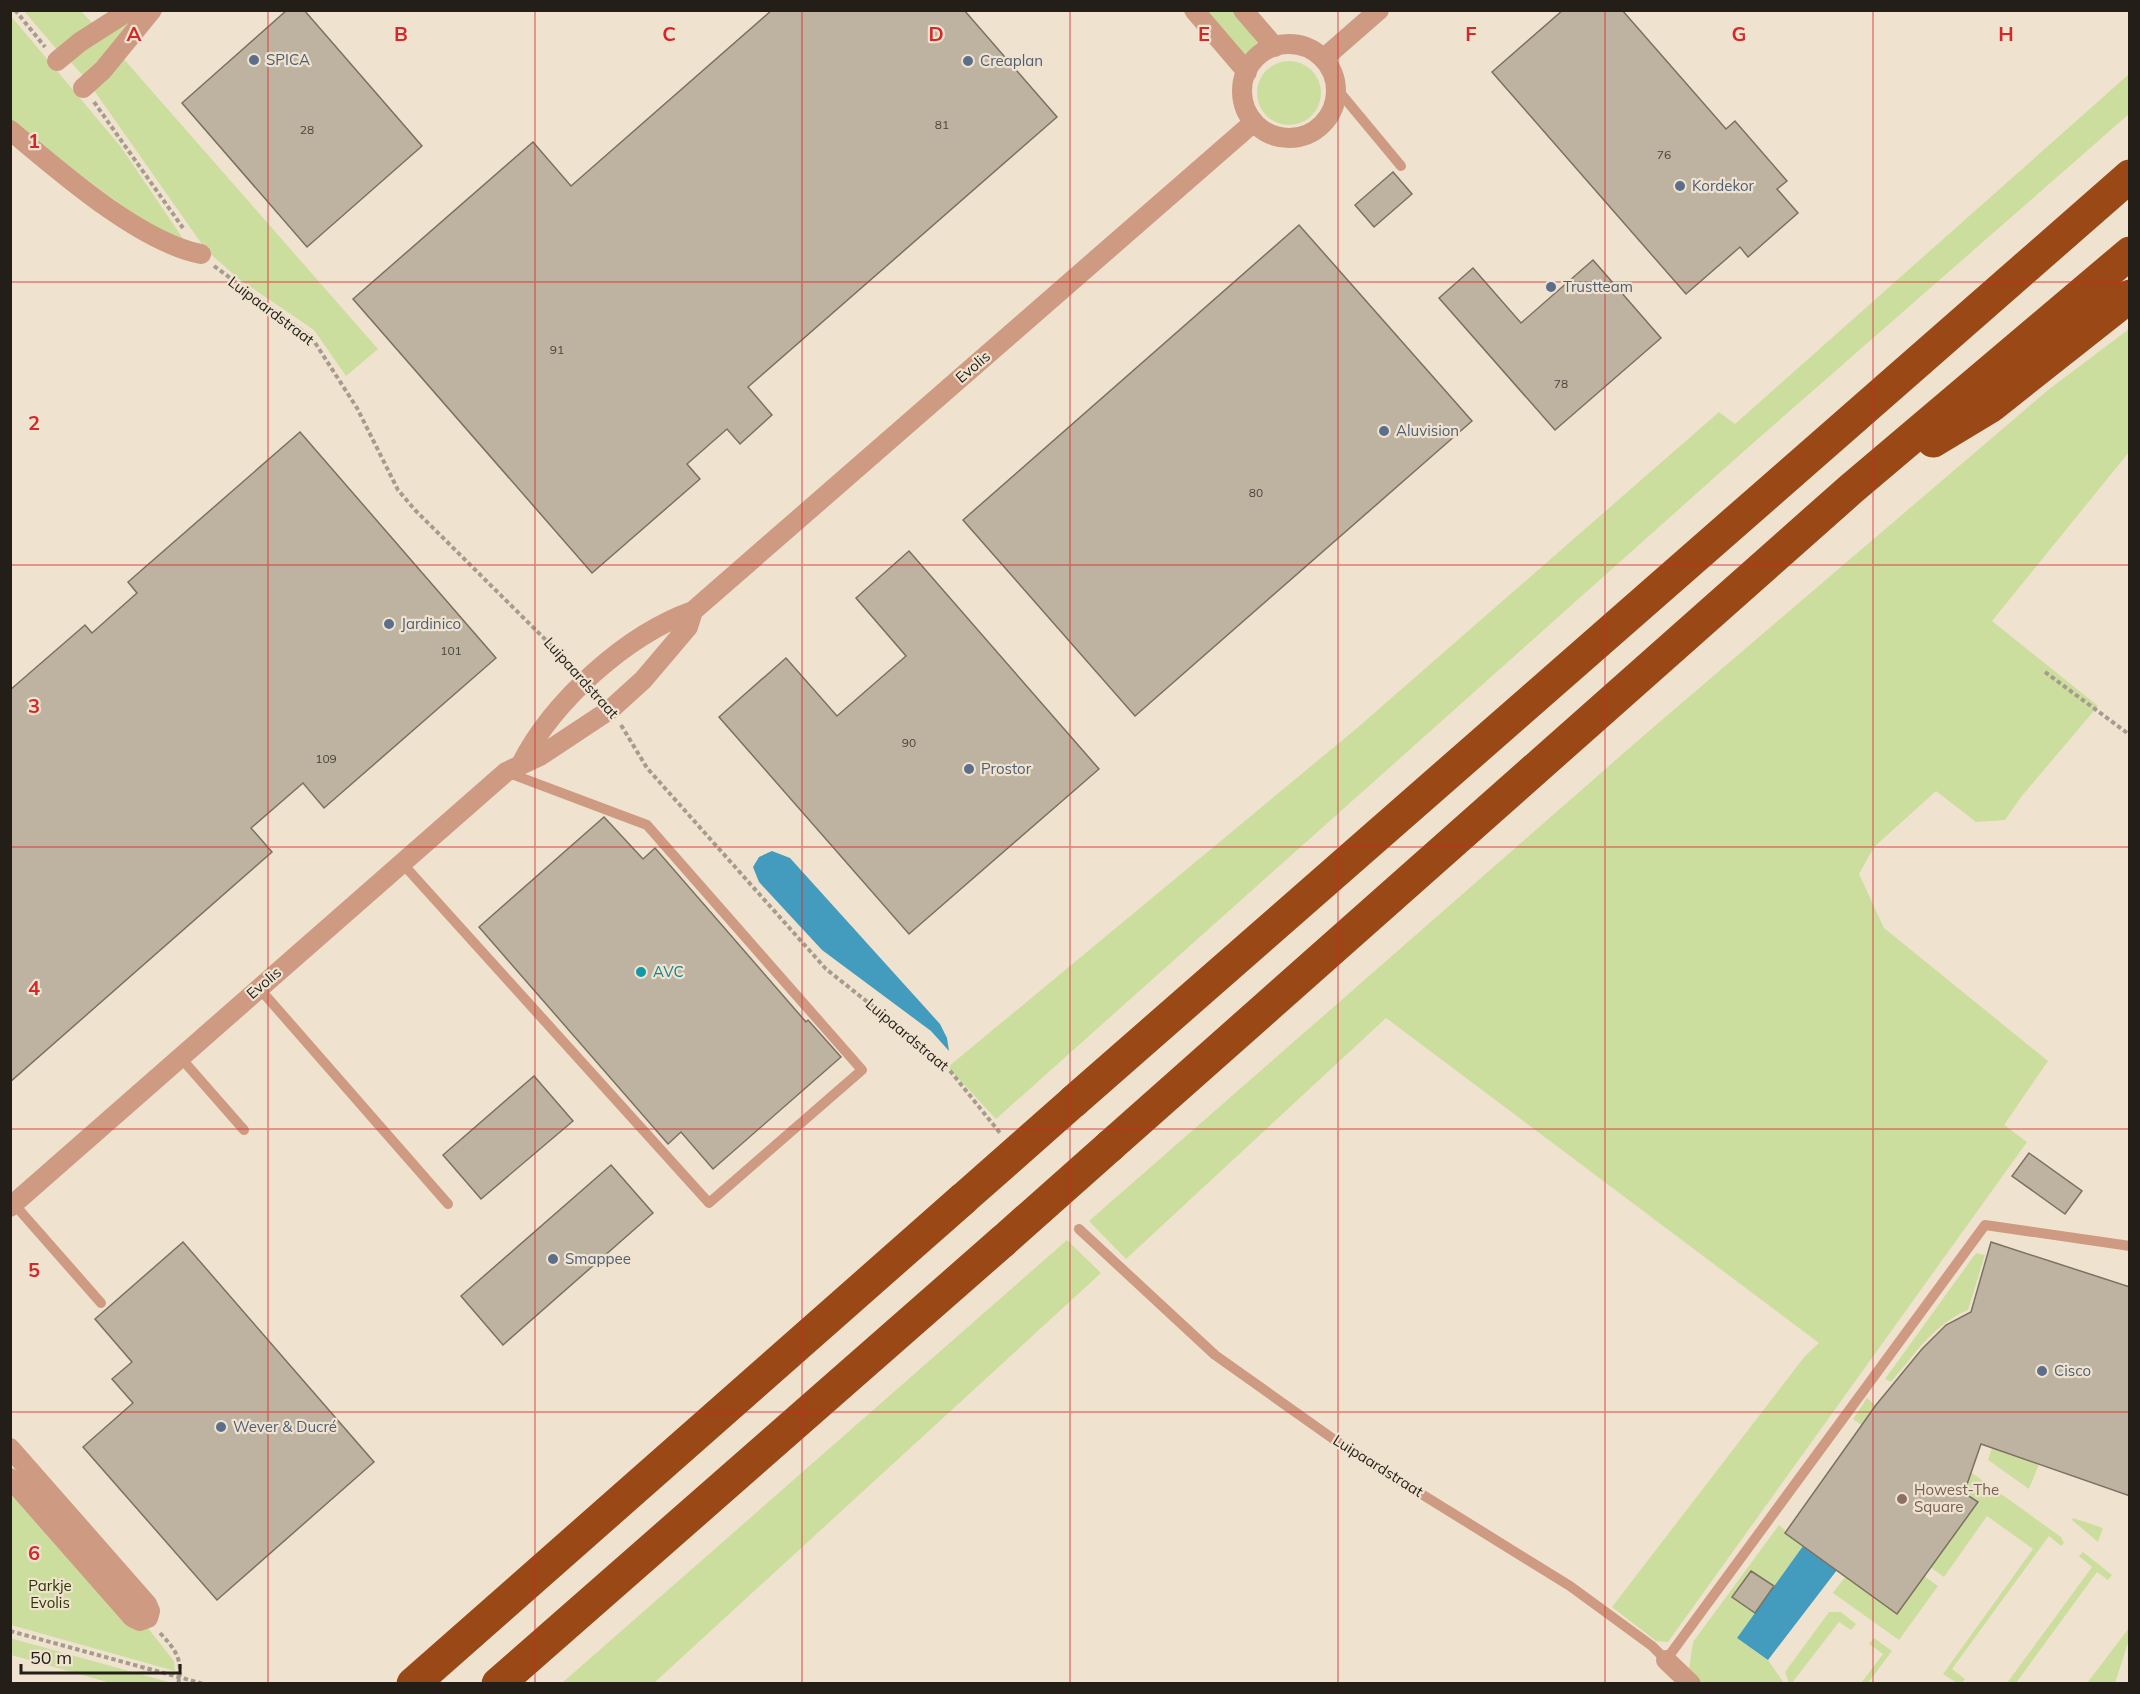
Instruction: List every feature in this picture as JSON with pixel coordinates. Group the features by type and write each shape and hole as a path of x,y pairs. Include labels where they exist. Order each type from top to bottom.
{"highway":[{"path":"2047,246 2130,160"},
{"path":"412,1683 2047,246 2130,176"},
{"path":"498,1683 1003,1241 1851,489 2130,253"},
{"path":"1851,489 1991,406 2130,296"}],"street":[{"path":"57,61 80,42 130,10"},
{"path":"82,88 103,70 152,10"},
{"path":"1194,10 1247,72"},
{"path":"1243,10 1275,47"},
{"path":"1323,59 1379,10"},
{"path":"1294,44 1307,47 1323,59 1334,76 1336,102 1324,123 1304,136 1279,137 1268,133 1254,122 1244,105 1242,94 1247,72 1257,57 1275,47 1294,44"},
{"name":"Evolis","path":"12,1205 258,988 513,768 586,681 620,652 676,617 693,611 1254,122"},
{"path":"10,129 117,212 149,233 188,251 201,254"},
{"name":"Evolis","path":"513,768 540,756 611,709 643,680 688,627 693,611"},
{"path":"10,1448 147,1604 150,1611 148,1618 140,1621 132,1617 10,1478"},
{"name":"Luipaardstraat","path":"1666,1660 1691,1683"}],"lane":[{"path":"1336,89 1401,166"},
{"path":"402,863 709,1203 862,1070 647,825 513,768"},
{"path":"258,988 448,1204"},
{"path":"180,1057 244,1130"},
{"path":"12,1205 100,1303"},
{"path":"1666,1660 1985,1225 2130,1246"},
{"name":"Luipaardstraat","path":"1079,1229 1215,1355 1339,1443 1570,1586 1666,1660"}],"path":[{"path":"15,10 57,61"},
{"name":"Luipaardstraat","path":"82,88 113,126 201,254 222,273 312,338 357,408 398,490 415,510 531,623 586,681"},
{"path":"2045,672 2130,735"},
{"name":"Luipaardstraat","path":"611,709 647,768 826,969 943,1062 994,1126"},
{"path":"148,1618 177,1652 181,1662 178,1683"},
{"path":"10,1630 204,1683"}],"green space":[{"path":"24,11 81,11 94,25 59,52"},
{"path":"140,11 85,78 68,59"},
{"path":"1205,11 1232,11 1261,44 1246,57"},
{"path":"10,15 121,147 188,246 152,228 11,123"},
{"path":"122,57 378,349 346,376 314,330 239,279 206,250 93,89"},
{"path":"1289,61 1307,66 1312,70 1316,75 1321,93 1316,111 1312,116 1307,120 1289,125 1271,120 1266,116 1262,111 1257,93 1262,75 1266,70 1271,66"},
{"path":"2129,74 2129,114 1743,452 996,1119 948,1067 1357,728 1719,412 1735,424"},
{"path":"2129,329 2129,452 1992,621 2098,706 2021,797 2005,820 1976,822 1936,791 1874,847 1859,874 1884,928 2048,1061 2004,1125 2027,1142 1668,1642 1656,1641 1612,1607 1805,1356 1819,1343 1386,1018 1126,1259 1089,1221 1642,737 2048,390"},
{"path":"1067,1240 1101,1273 654,1683 562,1683"},
{"path":"1976,1253 1985,1255 1968,1310 1945,1323 1935,1332 1891,1382 1885,1379"},
{"path":"1867,1398 1876,1406 1863,1426 1853,1419"},
{"path":"1992,1448 2039,1464 2029,1489 1988,1460"},
{"path":"1944,1453 2061,1537 2064,1543 2061,1546 2049,1536 1952,1669 1965,1679 1962,1683 1957,1683 1943,1674 2033,1549 1987,1516 1944,1577 1930,1567 1977,1502 1932,1469"},
{"name":"Parkje Evolis","path":"10,1489 147,1627 174,1661 175,1671 11,1625"},
{"path":"2073,1518 2103,1528 2098,1542 2072,1520"},
{"path":"1779,1525 1803,1546 1774,1586 1751,1571 1732,1597 1755,1613 1737,1638 1768,1660 1784,1683 1703,1683 1689,1669 1693,1642"},
{"path":"2083,1552 2112,1575 2108,1580 2097,1572 2016,1683 2007,1683 2092,1567 2079,1556"},
{"path":"1924,1576 1938,1586 1899,1640 1833,1593 1845,1577 1897,1614"},
{"path":"1829,1612 1841,1612 1856,1624 1851,1630 1839,1622 1792,1683 1789,1683 1785,1672"},
{"path":"2129,1628 2129,1640 2115,1683 2087,1683"},
{"path":"10,1638 172,1683 111,1683 11,1655"},
{"path":"1874,1638 1892,1651 1868,1683 1861,1683 1883,1654 1869,1644"}],"water":[{"path":"772,851 790,858 940,1024 947,1038 949,1051 931,1031 822,950 759,882 753,867 759,857"},
{"path":"1803,1546 1837,1570 1768,1660 1737,1638"}],"building":[{"path":"287,10 304,10 422,146 307,247 182,103"},
{"path":"772,10 964,10 1057,117 748,387 772,415 740,444 727,429 687,464 700,479 592,573 353,299 533,142 571,186"},
{"path":"1563,10 1622,10 1726,129 1735,121 1787,181 1777,189 1798,213 1748,257 1740,247 1686,294 1492,72"},
{"path":"1393,172 1412,194 1374,227 1355,205"},
{"path":"1299,225 1472,421 1135,716 963,520"},
{"path":"1593,260 1661,338 1555,430 1439,298 1473,268 1521,323"},
{"path":"300,432 496,658 324,808 303,783 251,828 272,852 10,1082 10,690 85,625 92,633 137,593 128,582"},
{"path":"909,551 1099,769 909,934 719,717 786,658 837,716 906,656 856,598"},
{"name":"AVC","path":"604,817 643,859 655,848 806,1022 808,1020 841,1057 713,1169 681,1132 668,1144 479,927"},
{"path":"534,1076 573,1121 481,1199 443,1155"},
{"path":"2029,1153 2082,1191 2065,1214 2012,1176"},
{"path":"611,1165 653,1213 503,1345 461,1296"},
{"path":"183,1242 374,1462 217,1600 83,1447 133,1403 112,1379 132,1362 95,1319"},
{"path":"1991,1242 2130,1287 2130,1496 1981,1444 1964,1493 1978,1502 1897,1614 1785,1533 1876,1405 1922,1349 1946,1325 1971,1312"},
{"path":"1751,1571 1774,1586 1755,1613 1732,1597"}],"place":[{"name":"SPICA","path":"254,60"},
{"name":"Creaplan","path":"968,61"},
{"name":"Kordekor","path":"1680,186"},
{"name":"Trustteam","path":"1551,287"},
{"name":"Aluvision","path":"1384,431"},
{"name":"Jardinico","path":"389,624"},
{"name":"Prostor","path":"969,769"},
{"name":"AVC","path":"641,972"},
{"name":"Smappee","path":"553,1259"},
{"name":"Cisco","path":"2042,1371"},
{"name":"Wever & Ducré","path":"221,1427"},
{"name":"Howest-The Square","path":"1902,1499"}]}
